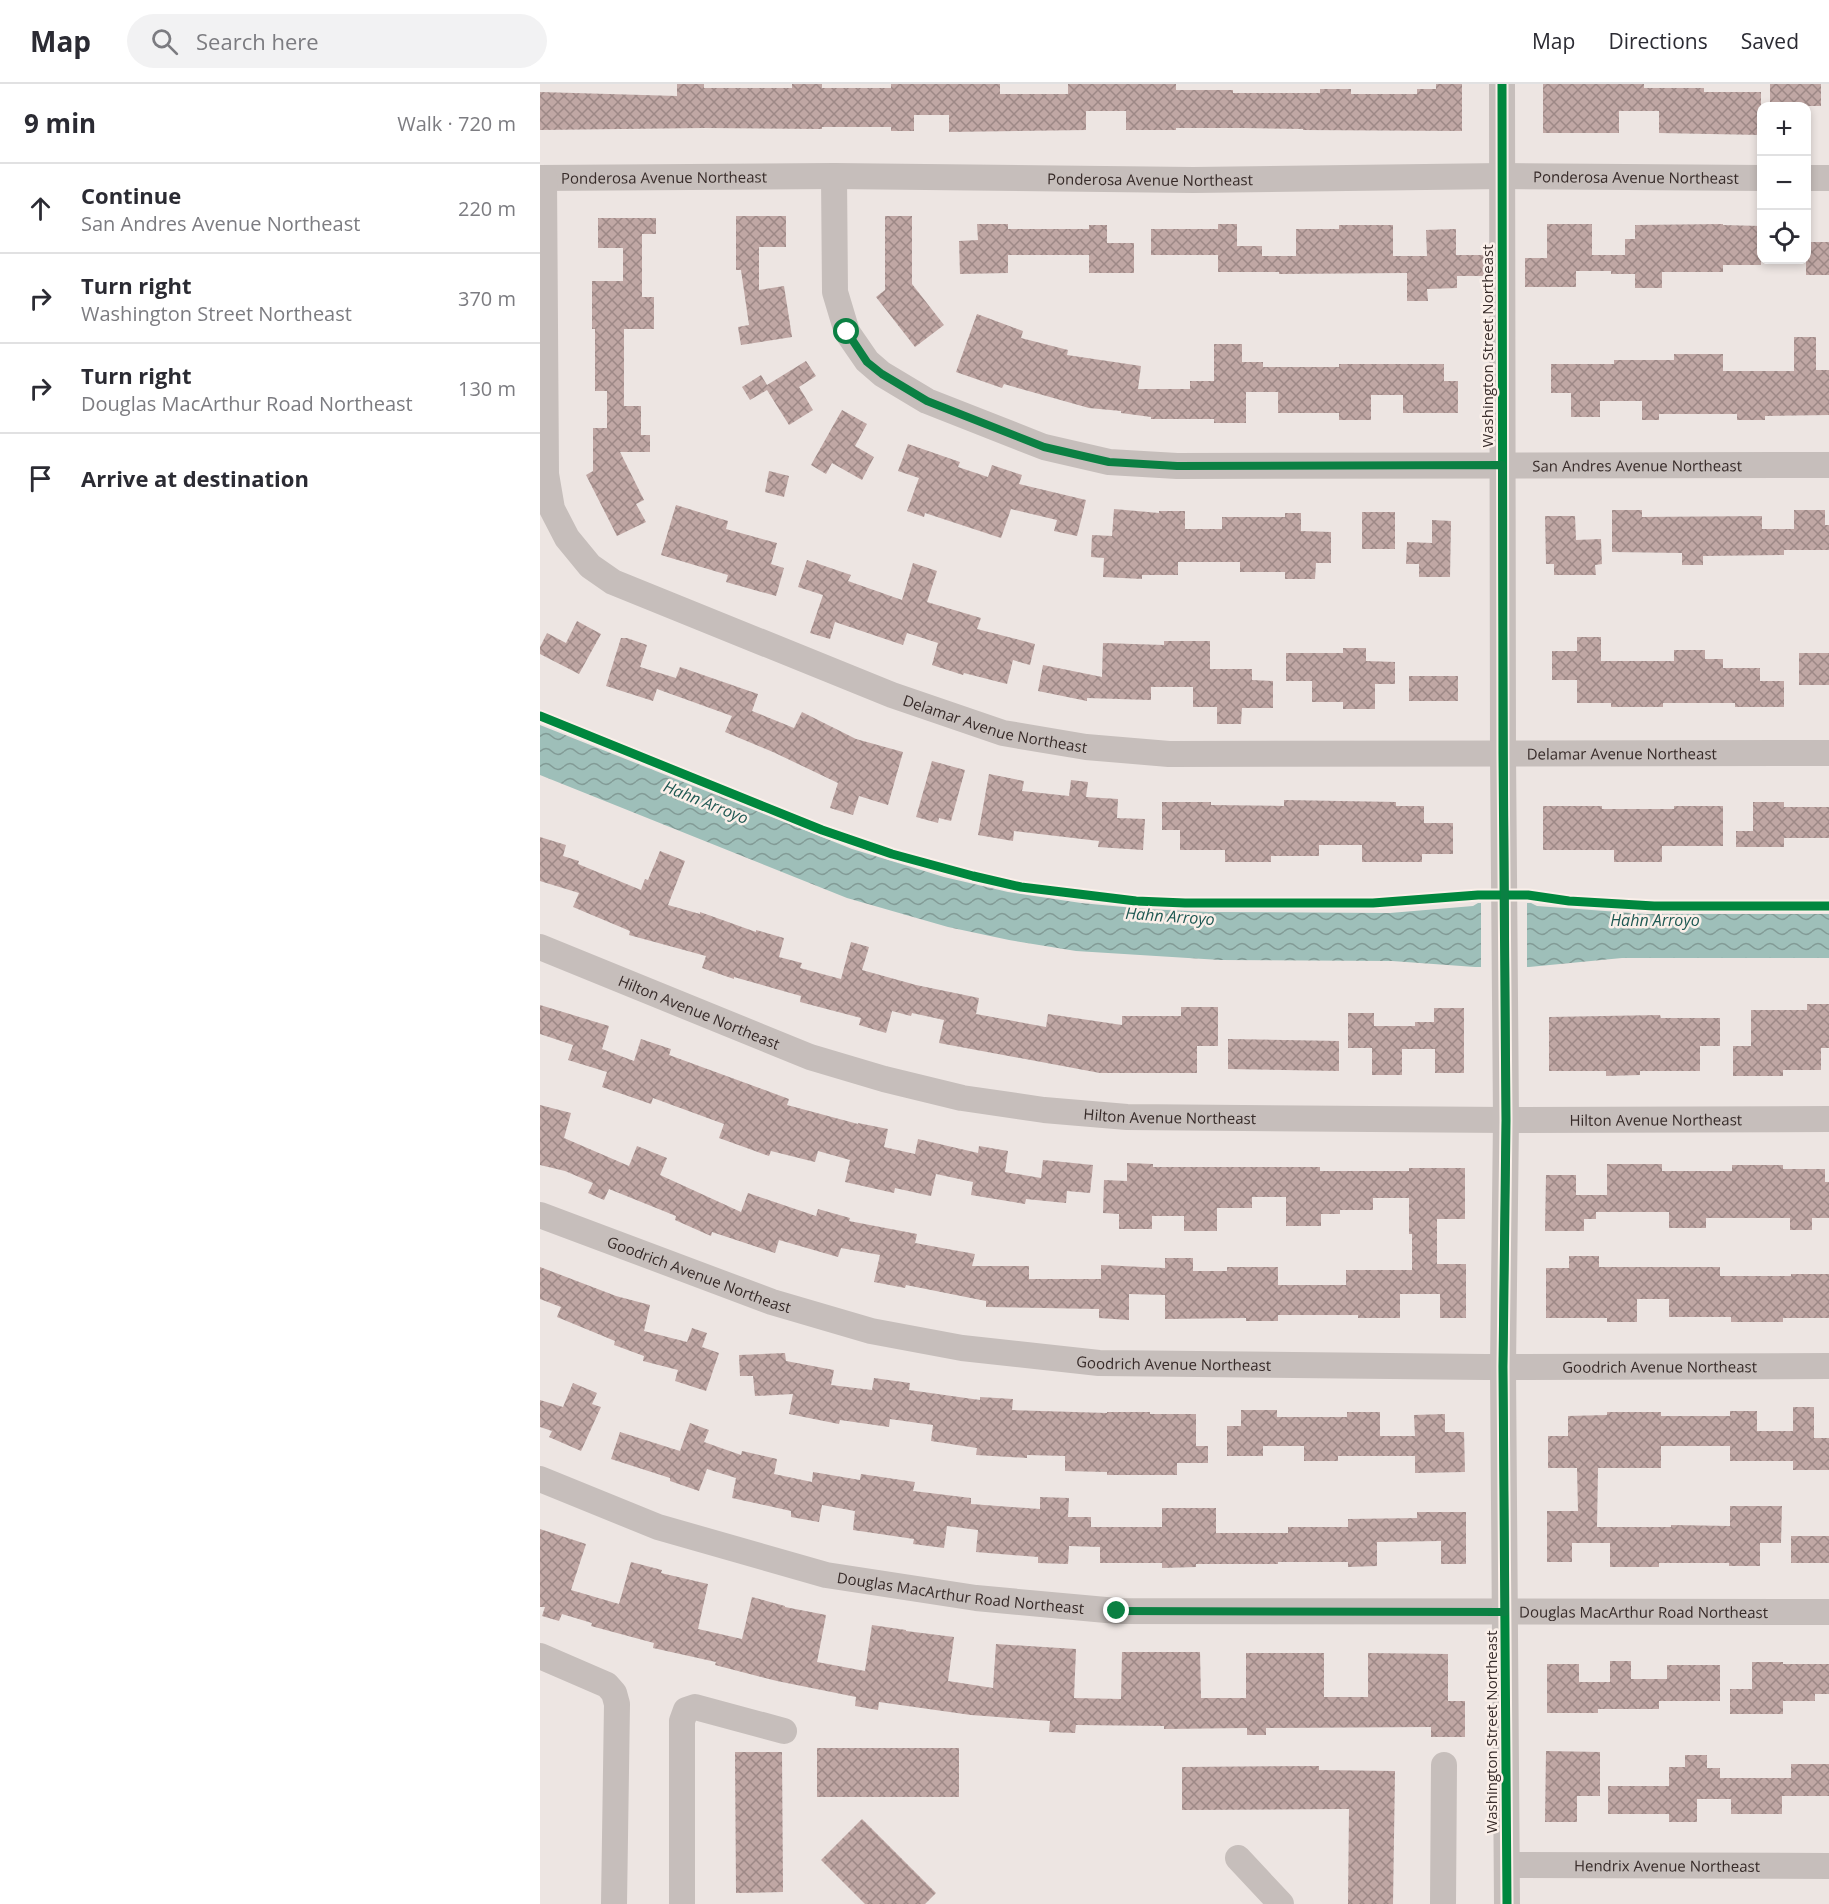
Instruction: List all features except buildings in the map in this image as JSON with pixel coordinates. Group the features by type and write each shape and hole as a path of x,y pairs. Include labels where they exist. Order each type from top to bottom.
{"street":[{"name":"Washington Street Northeast","path":"1502,84 1506,1120 1503,1367 1507,1904"},
{"name":"Ponderosa Avenue Northeast","path":"542,178 834,176 1193,180 1502,176 1757,178"},
{"name":"San Andres Avenue Northeast","path":"834,176 836,292 847,332 867,362 882,374 927,401 1044,447 1109,462 1177,466 1829,465"},
{"name":"Delamar Avenue Northeast","path":"542,178 547,482 552,509 567,538 590,566 613,582 892,695 1003,733 1086,747 1169,754 1829,753"},
{"path":"1811,178 1829,178"},
{"name":"Hilton Avenue Northeast","path":"540,947 810,1057 884,1079 962,1098 1044,1110 1127,1117 1506,1120 1829,1119"},
{"name":"Goodrich Avenue Northeast","path":"540,1215 772,1302 871,1330 962,1348 1099,1363 1503,1367 1829,1366"},
{"name":"Douglas MacArthur Road Northeast","path":"540,1479 658,1527 826,1575 976,1598 1117,1611 1829,1612"},
{"path":"540,1656 607,1685 614,1693 617,1704 614,1904"},
{"path":"682,1904 682,1721 686,1710 695,1707 784,1731"},
{"path":"1443,1904 1444,1766"},
{"path":"1238,1858 1281,1904"},
{"name":"Hendrix Avenue Northeast","path":"1507,1865 1829,1866"}],"water":[{"name":"Hahn Arroyo","path":"540,725 852,849 944,877 1008,892 1081,903 1209,912 1390,913 1473,906 1478,903 1531,903 1537,906 1646,914 1829,914 1829,958 1622,958 1529,967 1475,967 1392,961 1220,960 1076,951 1009,940 948,927 847,898 540,775"}],"pier":[{"path":"1481,900 1527,900 1527,970 1481,970"}],"cycle path":[{"path":"1502,84 1506,1120 1503,1367 1507,1904"},
{"path":"540,716 822,830 892,854 1021,887 1136,901 1185,903 1373,903 1478,895 1528,895 1569,901 1654,906 1829,906"}],"route":[{"path":"847,332 867,362 882,374 927,401 1044,447 1109,462 1177,466 1502,465 1506,1120 1503,1367 1505,1612 1117,1611"}]}
